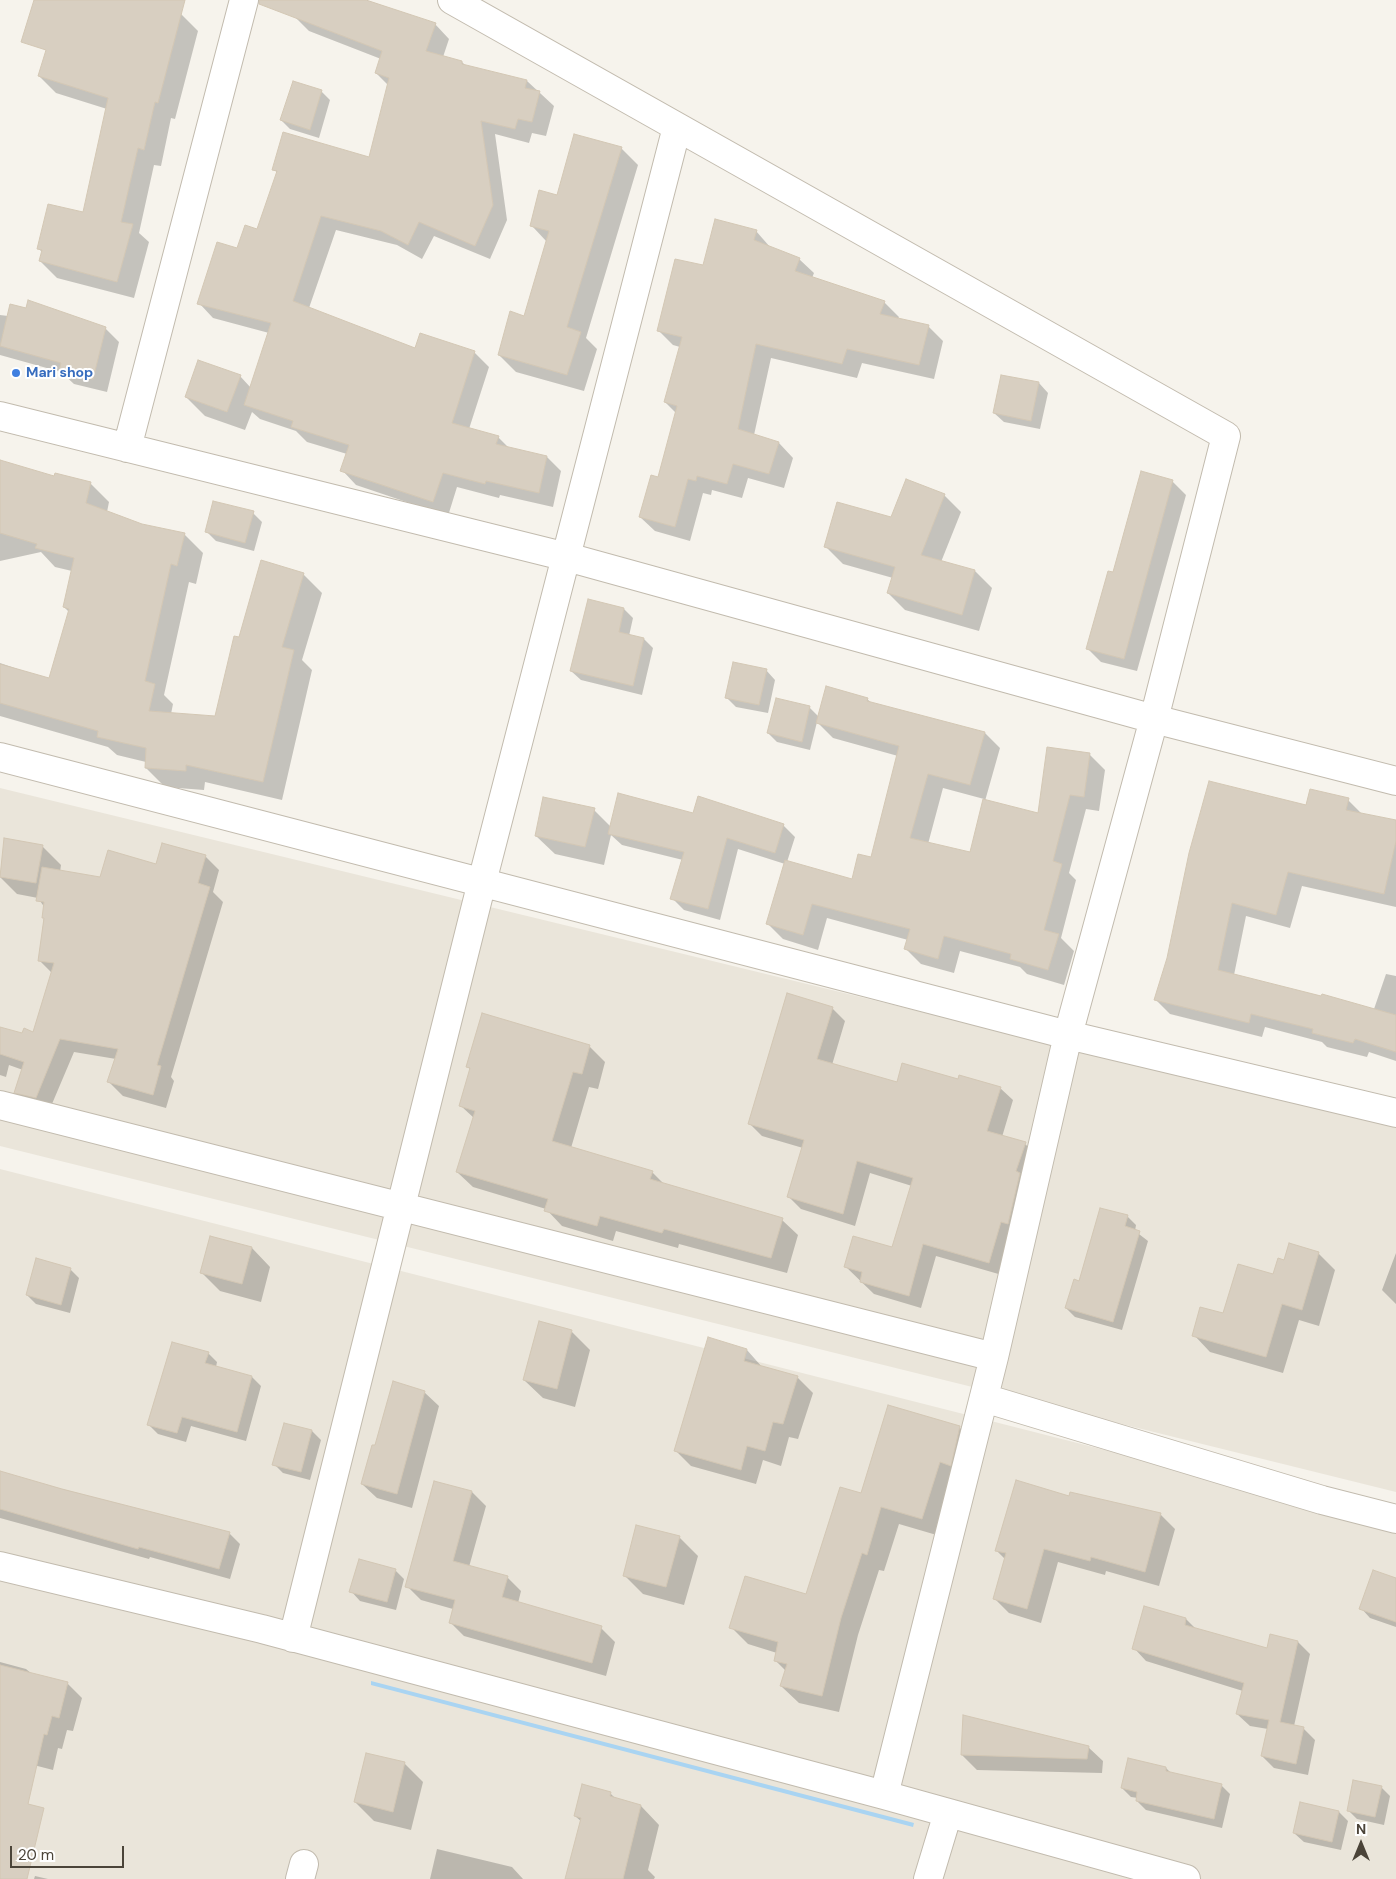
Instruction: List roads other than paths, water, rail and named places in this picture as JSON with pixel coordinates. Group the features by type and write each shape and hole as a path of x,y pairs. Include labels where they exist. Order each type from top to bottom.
{"street":[{"path":"127,448 244,0"},
{"path":"452,0 1226,436 1154,720 1068,1035 994,1357 884,1796"},
{"path":"293,1638 482,882 677,127"},
{"path":"0,416 567,557 1154,720 1396,781"},
{"path":"0,757 1068,1035 1396,1113"},
{"path":"0,1105 994,1357"},
{"path":"984,1398 1322,1500 1396,1519"},
{"path":"0,1566 293,1638 948,1813 1186,1879"},
{"path":"928,1879 948,1813"}],"water":[{"path":"371,1681 914,1823 913,1827 371,1685"}],"place":[{"name":"Mari shop","path":"16,373"}]}
